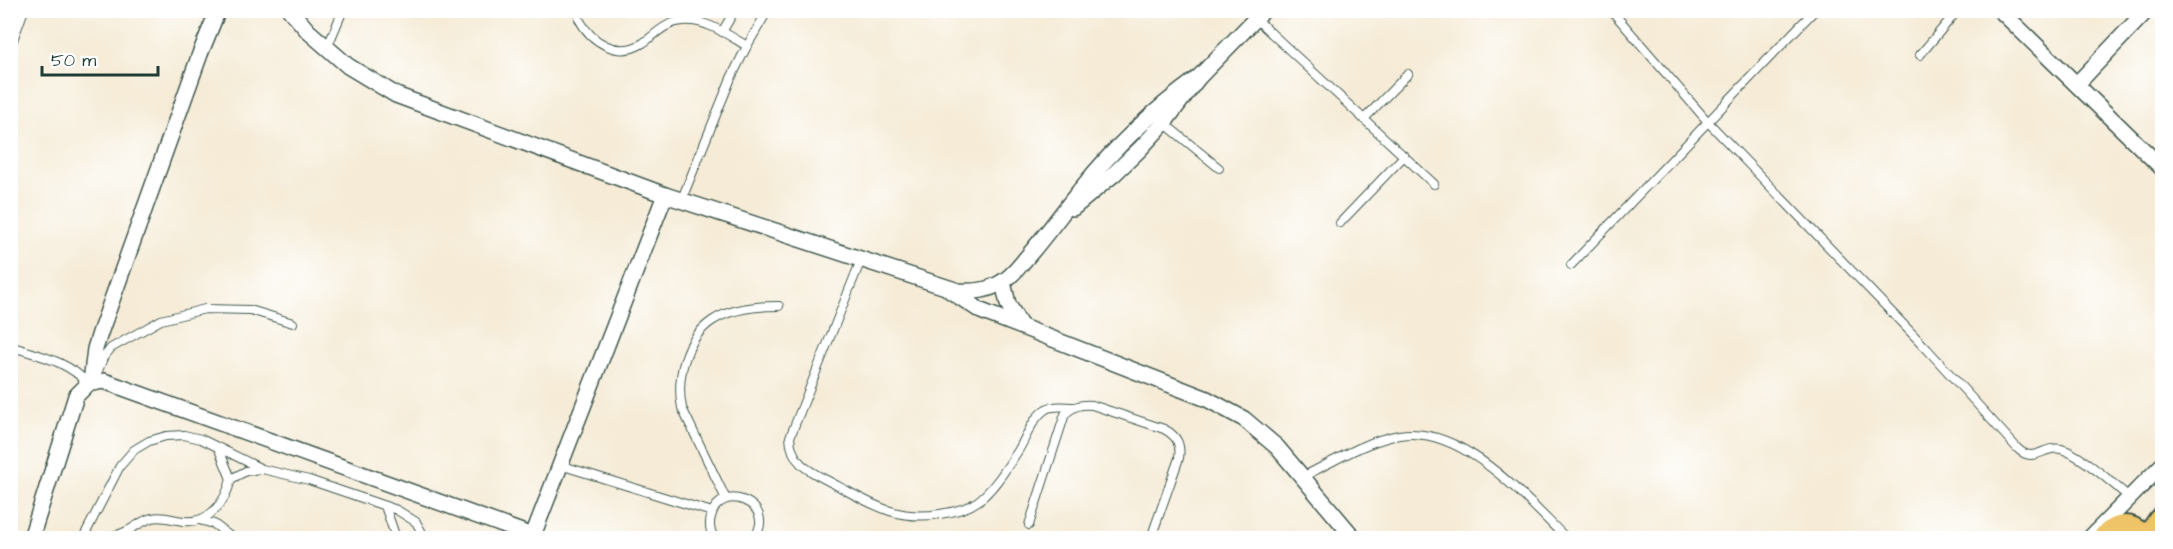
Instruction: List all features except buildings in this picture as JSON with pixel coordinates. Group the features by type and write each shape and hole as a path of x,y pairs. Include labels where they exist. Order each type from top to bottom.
{"highway":[{"path":"2151,538 2163,522"},
{"path":"2107,530 2133,532 2140,538"}],"street":[{"path":"92,382 94,357 100,333 203,45 218,10"},
{"path":"290,10 327,49 364,77 396,95 681,201 947,288 970,292 981,291 1003,282 1017,269 1101,164 1150,115 1198,78"},
{"path":"2000,10 2163,168"},
{"path":"2078,84 2147,10"},
{"path":"1059,219 1114,174 1164,123 1198,78 1260,15"},
{"path":"31,538 76,396 92,382 113,382 533,537 665,195"},
{"path":"1003,282 1008,304 1020,325"},
{"path":"947,288 981,311 1226,408 1261,432 1354,538"},
{"path":"2090,538 2107,530 2130,498 2163,465"}],"lane":[{"path":"10,48 24,10"},
{"path":"327,49 343,10"},
{"path":"722,32 735,10"},
{"path":"681,201 731,78 768,10"},
{"path":"1611,10 1708,122 1919,341 2021,452 2032,456 2051,449 2064,450 2098,472 2130,498"},
{"path":"1571,265 1815,10"},
{"path":"1920,55 1959,10"},
{"path":"2064,10 2070,13 2082,10"},
{"path":"1260,15 1364,119 1434,184"},
{"path":"579,19 585,31 594,40 619,49 633,48 667,25 681,21 696,21 747,46"},
{"path":"1364,119 1408,74"},
{"path":"1164,123 1219,168"},
{"path":"1340,223 1404,156"},
{"path":"861,260 790,437 790,450 796,460 864,501 899,515 918,517 959,511 980,500 996,482 1040,414 1046,409 1054,406 1092,405 1164,429 1173,433 1178,440 1179,458 1151,538"},
{"path":"726,499 682,408 679,395 680,379 686,358 696,337 712,321 733,312 757,306 779,306"},
{"path":"10,346 60,363 92,382 103,358 111,348 161,320 205,309 250,310 293,323"},
{"path":"1029,525 1061,424 1065,414 1073,407"},
{"path":"83,538 120,466 134,450 149,441 166,436 184,435 201,439 262,469 309,480 385,506 416,522 425,538"},
{"path":"1302,477 1377,441 1401,435 1426,435 1450,442 1494,471 1566,538"},
{"path":"197,520 217,508 224,500 231,479 217,446"},
{"path":"560,465 712,512"},
{"path":"231,479 246,471 262,469"},
{"path":"710,537 709,524 712,512 726,499 737,498 748,502 757,510 760,521 758,533 754,538"},
{"path":"385,506 396,538"},
{"path":"101,538 122,533 151,518 167,517 214,524 232,538"}]}
